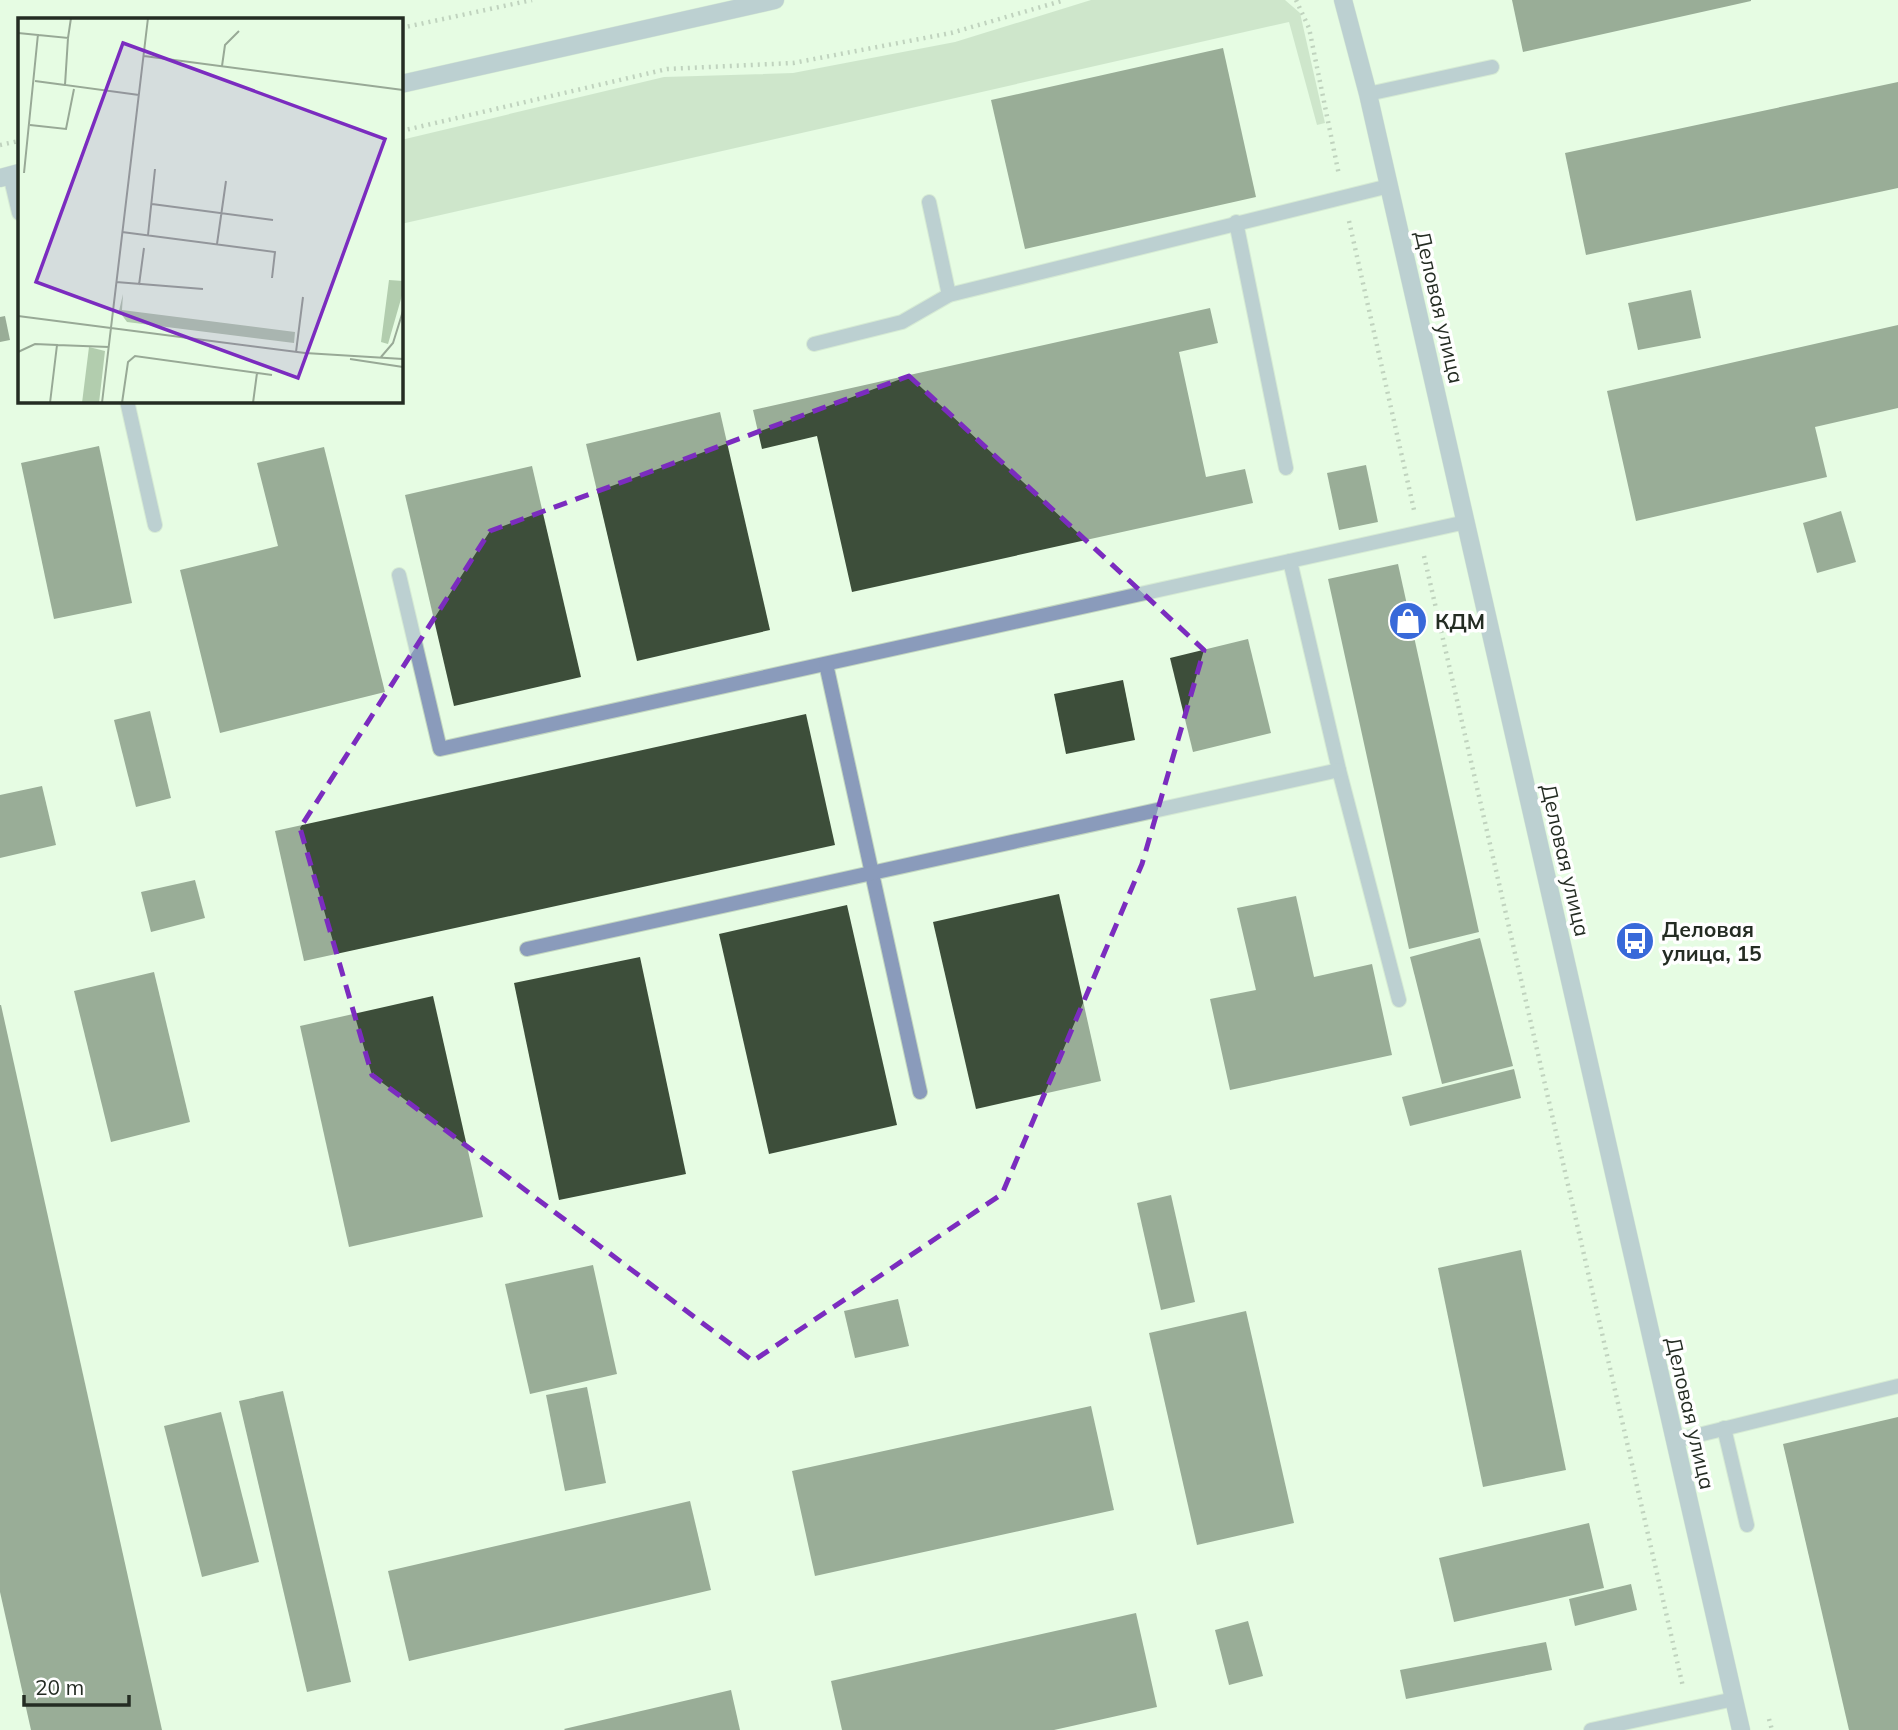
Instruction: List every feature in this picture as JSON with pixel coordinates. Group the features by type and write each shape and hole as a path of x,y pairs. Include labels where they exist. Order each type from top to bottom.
{"street":[{"path":"402,84 775,0"},
{"name":"Деловая улица","path":"1343,0 1368,94 1741,1730"}],"lane":[{"path":"1368,94 1492,67"},
{"path":"10,175 18,209"},
{"path":"814,344 902,322 948,295 1389,186"},
{"path":"929,202 948,295"},
{"path":"1236,222 1286,468"},
{"path":"127,402 155,525"},
{"path":"399,575 440,749 1466,522"},
{"path":"1290,561 1339,769 1399,1000"},
{"path":"827,664 920,1092"},
{"path":"527,949 1339,769"},
{"path":"1674,1441 1898,1387"},
{"path":"1724,1428 1747,1525"},
{"path":"1591,1730 1734,1699"}],"path":[{"path":"402,28 532,0"},
{"path":"402,131 667,69 793,63 938,36 1065,0"},
{"path":"1296,0 1309,28 1343,196 1688,1709"},
{"path":"0,145 18,141"}],"highlighted area":[{"path":"909,376 1204,650 1142,864 1002,1194 753,1361 372,1075 300,828 490,531"}],"green space":[{"path":"1091,0 1285,0 1300,13 1325,123 1317,125 1289,22 402,224 402,140 664,77 793,73 955,42"}],"building":[{"path":"1512,0 1751,0 1751,1 1523,52"},
{"path":"1223,48 1256,197 1025,249 991,100"},
{"path":"1898,82 1898,188 1586,255 1565,153"},
{"path":"1691,290 1701,338 1638,350 1628,303"},
{"path":"1210,308 1218,343 1179,352 1206,477 1245,469 1253,503 852,592 817,436 762,449 753,410"},
{"path":"5,316 10,340 0,342 0,317"},
{"path":"1898,325 1898,408 1815,427 1827,477 1636,521 1607,391"},
{"path":"720,412 770,630 637,661 586,444"},
{"path":"99,446 132,603 54,619 21,463"},
{"path":"324,447 385,692 220,733 180,570 278,546 257,463"},
{"path":"1366,465 1378,522 1339,530 1327,473"},
{"path":"532,466 581,677 454,706 405,495"},
{"path":"1841,511 1856,562 1817,573 1803,523"},
{"path":"1398,564 1479,932 1409,949 1328,579"},
{"path":"1248,639 1271,733 1193,752 1170,658"},
{"path":"1123,680 1135,740 1066,754 1054,694"},
{"path":"150,711 171,798 136,807 114,720"},
{"path":"806,714 835,845 304,961 275,831"},
{"path":"42,786 56,845 0,858 0,795"},
{"path":"195,880 205,918 151,932 141,892"},
{"path":"1059,894 1101,1081 976,1109 933,922"},
{"path":"1296,896 1314,977 1372,964 1392,1055 1230,1090 1210,999 1256,990 1237,908"},
{"path":"847,905 897,1125 769,1154 719,934"},
{"path":"1480,938 1513,1066 1442,1084 1410,957"},
{"path":"640,957 686,1174 559,1200 514,983"},
{"path":"154,972 190,1122 111,1142 74,991"},
{"path":"433,996 483,1217 349,1247 300,1026"},
{"path":"0,1005 162,1730 31,1730 0,1592"},
{"path":"1514,1069 1521,1098 1410,1126 1402,1097"},
{"path":"1171,1195 1195,1302 1161,1310 1137,1203"},
{"path":"1521,1250 1566,1470 1483,1487 1438,1268"},
{"path":"593,1265 617,1374 530,1394 505,1284"},
{"path":"898,1299 909,1346 855,1358 844,1311"},
{"path":"1246,1311 1294,1523 1197,1545 1149,1333"},
{"path":"587,1387 606,1483 565,1491 546,1395"},
{"path":"283,1391 351,1682 307,1692 239,1401"},
{"path":"1091,1406 1114,1510 815,1576 792,1471"},
{"path":"221,1412 259,1562 202,1577 164,1426"},
{"path":"1898,1417 1898,1730 1849,1730 1783,1444"},
{"path":"690,1501 711,1590 409,1661 388,1571"},
{"path":"1589,1523 1604,1588 1454,1622 1439,1558"},
{"path":"1631,1584 1637,1610 1575,1626 1569,1599"},
{"path":"1136,1613 1157,1707 1054,1730 842,1730 831,1681"},
{"path":"1248,1621 1263,1676 1229,1685 1215,1630"},
{"path":"1546,1642 1552,1670 1406,1699 1400,1670"},
{"path":"731,1690 740,1730 564,1729"}],"place":[{"name":"КДМ","path":"1408,621"},
{"name":"Деловая улица, 15","path":"1635,941"}]}
